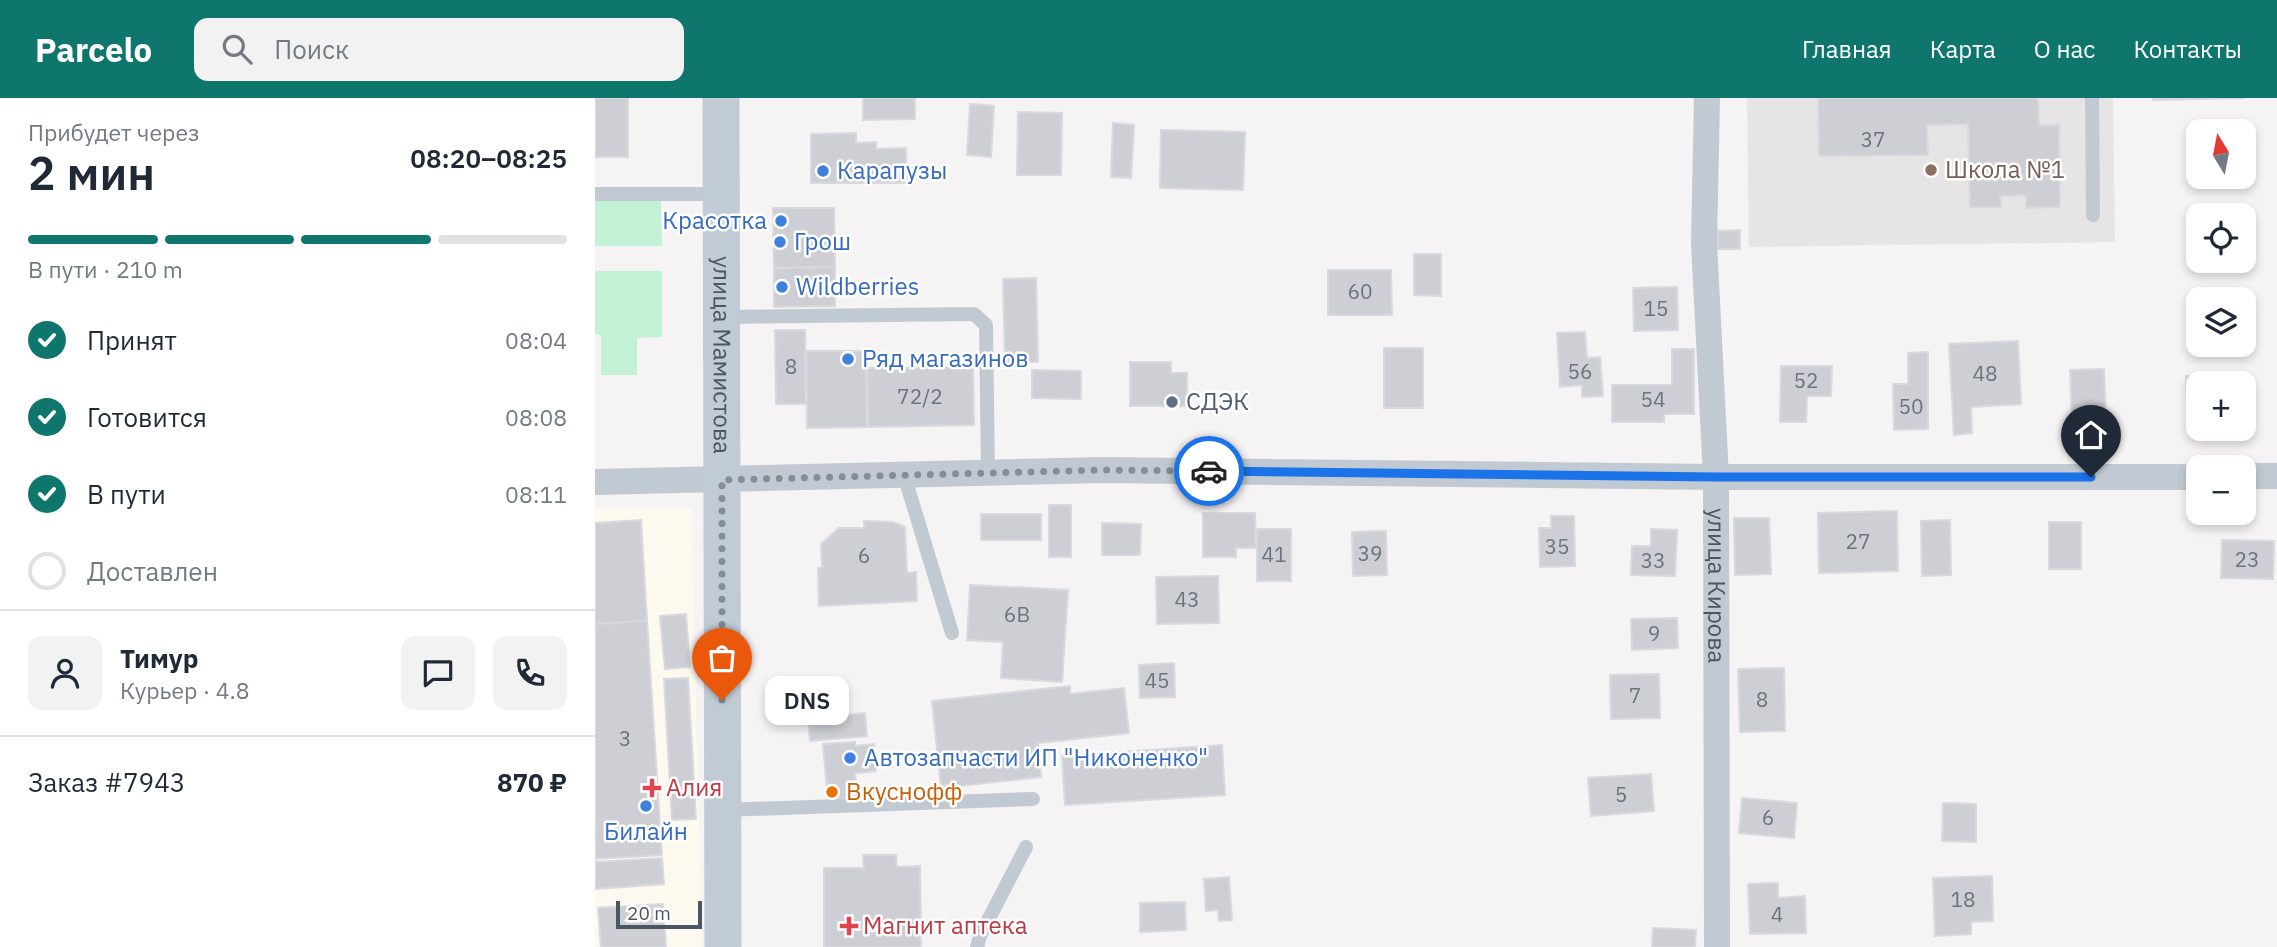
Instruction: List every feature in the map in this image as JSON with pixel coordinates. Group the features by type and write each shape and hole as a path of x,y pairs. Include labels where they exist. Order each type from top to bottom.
{"street":[{"name":"улица Мамистова","path":"721,98 723,947"},
{"name":"улица Кирова","path":"1707,98 1704,243 1716,477 1717,947"},
{"path":"595,482 1103,470 1716,477 2186,477"},
{"path":"2256,477 2277,477"}],"lane":[{"path":"2092,98 2093,215"},
{"path":"595,194 721,194"},
{"path":"721,317 974,314 986,325 988,473"},
{"path":"904,475 952,633"},
{"path":"723,810 1034,799"},
{"path":"977,947 980,936 1027,847"}],"shaded area":[{"name":"Школа №1","path":"1747,98 2113,98 2115,242 1749,247"},
{"path":"691,508 702,947 595,947 595,509"}],"green space":[{"path":"595,201 661,201 662,246 595,246"},
{"path":"595,271 662,271 662,337 637,338 637,375 601,375 601,335 595,334"}],"building":[{"path":"595,98 628,98 628,157 595,157"},
{"path":"863,98 915,98 915,119 863,120"},
{"path":"1818,98 2038,98 2039,126 2059,125 2060,207 2026,208 2026,195 2000,196 2001,207 1970,207 1968,124 1927,125 1928,155 1819,156"},
{"path":"2153,98 2245,98 2153,100"},
{"path":"970,104 994,106 991,157 967,155"},
{"path":"1018,112 1062,113 1061,175 1017,175"},
{"path":"1113,123 1134,125 1131,178 1111,177"},
{"path":"1161,130 1245,132 1243,190 1160,188"},
{"path":"856,133 856,143 876,142 876,149 906,148 907,183 811,183 811,134"},
{"path":"773,208 834,208 835,267 774,268"},
{"path":"1740,230 1740,249 1718,249 1717,231"},
{"path":"1414,254 1441,254 1441,296 1414,295"},
{"path":"835,267 835,306 774,307 774,268"},
{"path":"1328,270 1391,270 1392,315 1328,315"},
{"path":"1036,278 1038,362 1005,362 1003,279"},
{"path":"1677,287 1678,330 1634,331 1633,288"},
{"path":"775,330 805,330 806,404 776,404"},
{"path":"1585,332 1587,358 1600,357 1603,396 1582,397 1582,385 1560,387 1557,333"},
{"path":"2018,341 2021,404 1971,407 1972,433 1954,435 1949,344"},
{"path":"1384,348 1423,348 1423,408 1384,408"},
{"path":"1672,349 1694,349 1694,414 1664,414 1664,422 1612,422 1612,385 1672,385"},
{"path":"806,351 866,351 867,427 807,428"},
{"path":"1928,352 1928,429 1894,430 1893,384 1908,384 1908,353"},
{"path":"1130,362 1171,362 1171,373 1187,373 1187,406 1130,406"},
{"path":"1781,366 1832,366 1831,396 1807,396 1806,422 1780,422"},
{"path":"973,367 974,425 868,427 867,368"},
{"path":"2104,369 2106,421 2072,422 2070,370"},
{"path":"1032,370 1081,371 1081,399 1032,398"},
{"path":"1049,505 1071,505 1071,557 1049,557"},
{"path":"1897,511 1898,571 1819,573 1818,513"},
{"path":"1203,513 1255,513 1256,548 1236,548 1236,557 1203,557"},
{"path":"981,514 1041,514 1041,540 981,540"},
{"path":"1551,516 1574,516 1575,566 1540,567 1539,528 1551,528"},
{"path":"1734,518 1769,518 1771,574 1735,575"},
{"path":"641,520 647,621 595,624 595,523"},
{"path":"1950,520 1951,575 1922,576 1921,521"},
{"path":"864,521 893,522 905,527 907,573 916,572 917,601 819,606 818,568 822,568 821,544 839,528 864,528"},
{"path":"2049,522 2081,522 2081,569 2049,569"},
{"path":"1102,523 1141,524 1140,555 1102,555"},
{"path":"1257,529 1291,529 1291,581 1257,581"},
{"path":"1651,529 1677,530 1675,576 1631,575 1632,546 1651,546"},
{"path":"1386,531 1387,575 1353,576 1352,532"},
{"path":"2222,540 2274,541 2273,579 2221,578"},
{"path":"1218,576 1219,623 1157,624 1156,577"},
{"path":"970,585 1068,590 1062,682 1001,678 1003,642 967,640"},
{"path":"686,614 690,667 665,669 660,616"},
{"path":"1677,618 1678,648 1632,650 1631,619"},
{"path":"647,621 662,855 595,859 595,624"},
{"path":"1174,663 1175,697 1140,698 1139,665"},
{"path":"1784,668 1785,731 1740,732 1738,669"},
{"path":"1659,674 1660,718 1611,719 1610,675"},
{"path":"688,678 696,819 672,820 664,679"},
{"path":"1070,686 1070,694 1124,688 1129,733 1038,743 1041,777 941,788 932,701"},
{"path":"865,713 867,736 810,741 808,719"},
{"name":"Автозапчасти ИП \"Никоненко\"","path":"855,742 855,746 874,744 876,771 855,773 857,797 828,800 823,744"},
{"path":"1222,745 1225,795 1065,805 1062,756"},
{"path":"1651,774 1654,811 1591,816 1588,778"},
{"path":"1742,798 1797,803 1794,838 1739,833"},
{"path":"1943,803 1976,804 1976,842 1942,841"},
{"path":"863,855 896,855 897,867 920,866 921,947 824,947 824,868 864,868"},
{"path":"662,858 664,884 595,889 595,862"},
{"path":"1992,876 1993,921 1971,922 1971,934 1935,936 1933,878"},
{"path":"1229,877 1232,920 1219,921 1218,910 1206,911 1204,879"},
{"path":"1778,883 1778,898 1805,896 1806,933 1750,934 1748,884"},
{"path":"1185,902 1186,930 1140,932 1140,903"},
{"path":"663,904 666,947 601,947 598,908"},
{"path":"1653,928 1696,930 1695,947 1652,947"}],"way so far":[{"path":"722,700 722,480 1103,470 1209,471"}],"place":[{"name":"Школа №1","path":"1931,170"},
{"name":"Карапузы","path":"823,171"},
{"name":"Красотка","path":"781,221"},
{"name":"Грош","path":"780,242"},
{"name":"Wildberries","path":"782,287"},
{"name":"Ряд магазинов","path":"848,359"},
{"name":"СДЭК","path":"1172,402"},
{"name":"DNS","path":"722,700"},
{"name":"Автозапчасти ИП \"Никоненко\"","path":"850,758"},
{"name":"Алия","path":"652,788"},
{"name":"Вкуснофф","path":"832,792"},
{"name":"Билайн","path":"646,806"},
{"name":"Магнит аптека","path":"849,926"}],"route":[{"path":"1209,471 1716,477 2091,477"}]}
